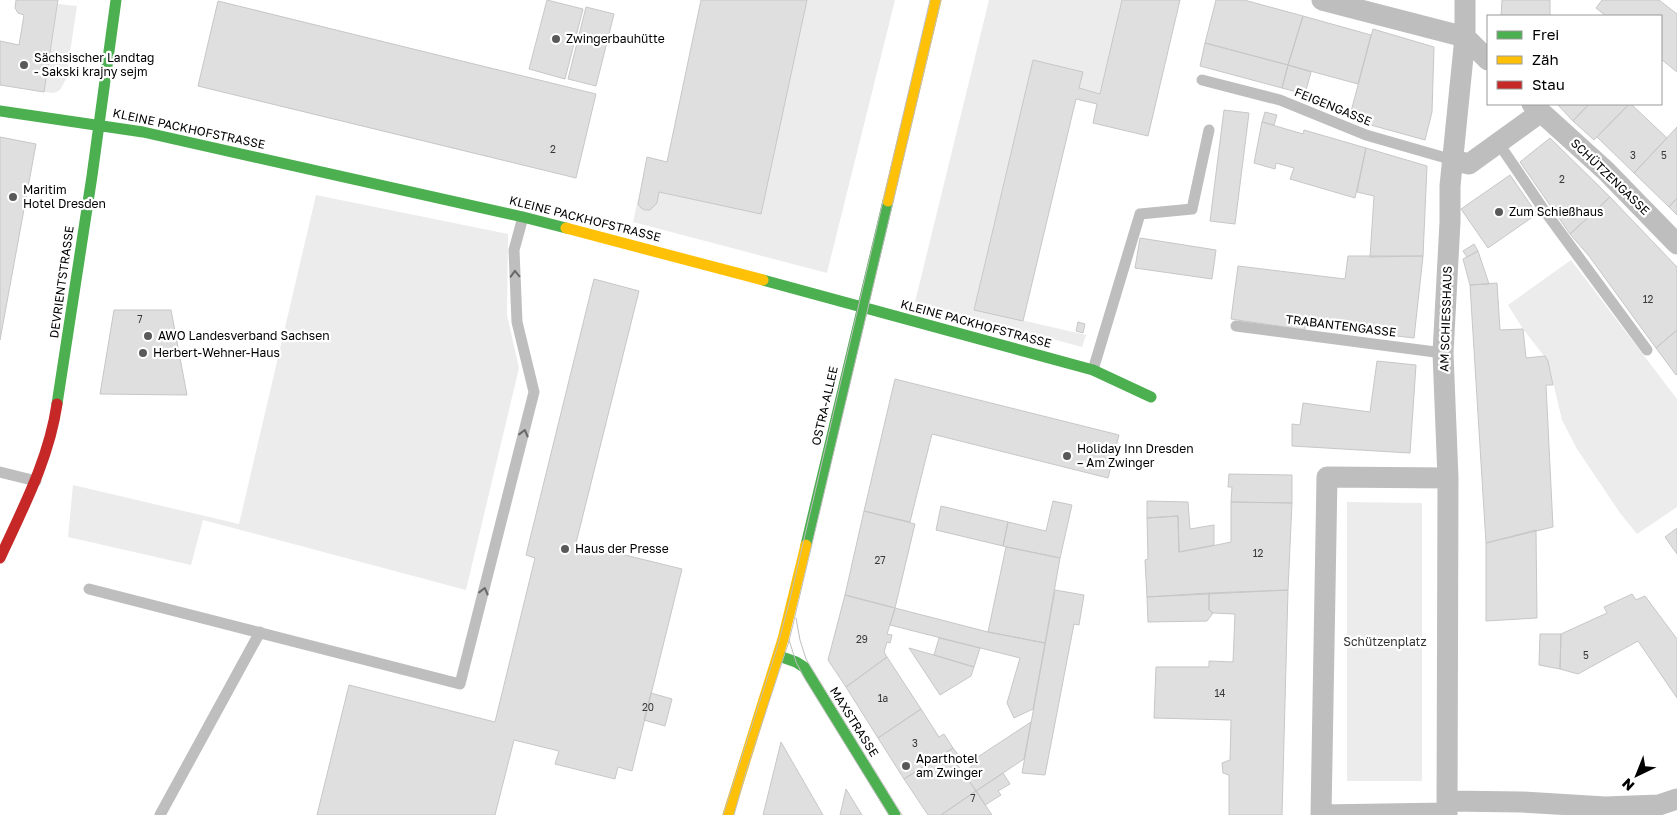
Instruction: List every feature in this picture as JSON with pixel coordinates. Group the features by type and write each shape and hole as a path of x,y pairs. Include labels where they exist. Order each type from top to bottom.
{"street":[{"name":"DEVRIENTSTRASSE","path":"0,558 36,481 54,426 116,0"},
{"name":"OSTRA-ALLEE","path":"728,815 779,656 790,614 936,0"},
{"path":"1322,0 1465,37 1487,59"},
{"name":"AM SCHIESSHAUS","path":"1448,478 1443,353 1450,222 1450,186 1465,37 1465,0"},
{"path":"1453,160 1469,164 1498,144 1537,108"},
{"name":"SCHÜTZENGASSE","path":"1537,108 1606,172 1677,244"},
{"name":"KLEINE PACKHOFSTRASSE","path":"0,110 158,135 523,217 1093,370 1151,397"},
{"path":"1447,810 1448,478 1327,477 1321,815 1447,810 1522,802 1605,807 1659,805 1677,799"},
{"name":"MAXSTRASSE","path":"779,656 804,667 895,815"}],"lane":[{"name":"FEIGENGASSE","path":"1202,80 1280,100 1366,135 1453,160"},
{"path":"1093,370 1140,214 1192,209 1209,130"},
{"path":"1498,144 1647,350"},
{"path":"89,589 460,684 534,392 518,322 514,250 523,217"},
{"name":"TRABANTENGASSE","path":"1236,326 1443,353"},
{"path":"0,472 36,481"},
{"path":"160,815 260,632"}],"green space":[{"path":"807,0 895,0 827,273 633,222 638,199 641,208 650,210 657,203 659,192 761,214"},
{"path":"989,0 1122,0 1100,94 1079,88 1082,72 1033,60 974,309 1086,335 1082,347 915,302"},
{"path":"58,4 77,6 66,79 60,90 54,93 44,92"},
{"path":"316,195 508,234 507,315 519,368 466,590 203,520 191,565 68,537 73,485 239,524"},
{"path":"1571,260 1677,399 1677,507 1637,534 1620,513 1577,449 1562,420 1548,361 1523,329 1508,305"},
{"name":"Schützenplatz","path":"1347,502 1422,503 1422,781 1347,781"}],"building":[{"name":"Sächsischer Landtag - Sakski krajny sejm","path":"16,0 58,0 44,92 0,85 0,41 19,45 24,15 18,13 15,8"},
{"name":"Zwingerbauhütte","path":"547,0 583,9 565,79 529,69"},
{"path":"701,0 807,0 761,214 659,192 657,203 650,210 641,208 638,204 647,157 667,162"},
{"path":"1122,0 1180,0 1148,136 1093,123 1097,104 1076,99 1023,321 974,310 1033,60 1083,72 1079,88 1100,94"},
{"path":"1216,0 1244,0 1303,16 1288,65 1205,43"},
{"path":"1502,0 1550,0 1550,15 1501,15"},
{"path":"1602,0 1659,0 1677,14 1677,72 1662,60 1662,15 1605,15 1596,8"},
{"path":"218,1 596,94 576,178 198,86"},
{"path":"586,7 614,14 596,86 568,79"},
{"path":"1303,16 1371,35 1358,84 1288,65"},
{"path":"1373,29 1434,47 1432,112 1425,140 1349,119"},
{"path":"1205,43 1288,65 1282,88 1200,66"},
{"path":"1288,65 1311,72 1305,94 1282,88"},
{"path":"1558,105 1588,105 1573,121"},
{"path":"1588,105 1628,105 1594,140 1573,121"},
{"path":"1628,105 1632,105 1667,138 1634,173 1597,137"},
{"path":"1224,110 1249,113 1235,224 1210,221"},
{"path":"1265,112 1277,115 1274,125 1262,122"},
{"path":"1262,122 1303,134 1304,130 1366,148 1355,198 1290,179 1294,168 1276,163 1275,169 1254,163"},
{"path":"1677,127 1677,198 1669,207 1634,173"},
{"name":"Maritim Hotel Dresden","path":"0,137 36,144 0,340"},
{"path":"1550,138 1610,197 1570,234 1520,162"},
{"path":"1366,148 1427,166 1423,256 1370,257 1374,196 1357,192"},
{"name":"Zum Schießhaus","path":"1510,175 1537,214 1488,248 1461,209"},
{"path":"1610,197 1677,267 1677,330 1656,348 1589,256 1570,234"},
{"path":"1677,198 1677,215 1669,207"},
{"path":"1140,238 1216,250 1212,279 1135,268"},
{"path":"1474,244 1478,251 1467,257 1463,251"},
{"path":"1478,251 1489,284 1470,285 1463,259"},
{"path":"1348,256 1423,256 1414,338 1305,325 1305,330 1231,319 1238,266 1345,279"},
{"name":"Haus der Presse","path":"594,279 639,291 576,543 682,569 632,771 618,767 615,779 555,764 559,751 514,740 495,815 317,815 349,685 495,722 535,558 526,555"},
{"path":"1497,283 1500,330 1523,329 1526,358 1545,356 1548,361 1553,385 1546,385 1553,527 1486,543 1470,285"},
{"name":"Herbert-Wehner-Haus","path":"114,310 171,310 187,395 100,394"},
{"path":"1078,322 1085,324 1083,333 1076,331"},
{"path":"1677,330 1677,374 1676,375 1656,348"},
{"path":"1377,361 1416,365 1410,453 1292,446 1292,424 1300,425 1303,403 1370,412"},
{"name":"Holiday Inn Dresden – Am Zwinger","path":"895,379 1119,435 1108,478 932,434 910,522 864,511"},
{"path":"1229,474 1292,475 1292,503 1231,502 1232,487 1228,487"},
{"path":"1053,501 1072,505 1060,558 1003,546 1008,522 1046,531"},
{"path":"1147,501 1188,502 1190,529 1214,525 1214,545 1179,552 1178,516 1147,518"},
{"path":"1231,502 1292,503 1288,590 1147,597 1145,560 1148,559 1147,518 1178,516 1179,552 1207,547 1231,542"},
{"path":"941,506 1008,522 1003,546 936,530"},
{"path":"864,511 915,524 895,608 845,595"},
{"path":"1677,528 1677,554 1665,537"},
{"path":"1536,530 1537,618 1486,621 1486,543"},
{"path":"1006,547 1060,558 1045,643 988,632"},
{"path":"1055,590 1084,595 1079,625 1074,624 1045,775 1022,773"},
{"path":"1288,590 1282,815 1229,815 1229,775 1223,773 1222,763 1230,760 1231,720 1154,718 1156,667 1209,667 1209,661 1233,662 1235,614 1213,613 1209,610 1209,593"},
{"path":"1209,593 1209,610 1213,613 1207,621 1148,622 1147,597"},
{"path":"1632,594 1636,600 1645,596 1677,639 1677,698 1638,641 1578,674 1560,669 1561,634 1607,613 1604,607"},
{"path":"845,595 895,608 887,634 892,635 890,643 887,642 884,652 887,657 846,687 828,660"},
{"path":"895,608 988,632 1045,643 1033,709 1014,718 1007,703 1020,658 890,625"},
{"path":"1540,634 1561,634 1560,669 1539,665"},
{"path":"939,638 980,648 974,667 934,655"},
{"path":"909,648 974,667 971,676 940,695"},
{"path":"887,657 921,709 878,738 846,687"},
{"path":"651,693 672,699 665,726 644,720"},
{"path":"921,709 939,737 944,734 953,748 904,779 878,738"},
{"path":"1031,722 1024,759 976,791 963,772 972,766 970,762"},
{"path":"781,742 823,815 763,815"},
{"path":"953,748 962,760 957,764 976,791 941,815 928,815 904,779"},
{"path":"1003,773 1010,784 998,791 1001,795 985,805 976,791"},
{"path":"846,789 862,815 840,815"},
{"path":"976,791 992,815 941,815"}],"tram line":[{"path":"723,815 777,648 790,599 930,0"},
{"path":"734,815 746,772 789,641 941,0"},
{"path":"796,618 806,659 902,815"},
{"path":"789,640 796,662 805,679 889,815"}],"traffic: fast":[{"path":"57,404 92,176 116,0"},
{"path":"0,111 143,132 566,228"},
{"path":"806,545 888,201"},
{"path":"763,280 1093,370 1151,397"},
{"path":"779,656 804,667 895,815"}],"traffic: slow":[{"path":"888,201 936,0"},
{"path":"566,228 763,280"},
{"path":"728,815 783,639 806,545"}],"traffic: jam":[{"path":"0,558 42,464 57,404"}],"place":[{"name":"Zwingerbauhütte","path":"556,39"},
{"name":"Sächsischer Landtag - Sakski krajny sejm","path":"24,65"},
{"name":"Maritim Hotel Dresden","path":"13,197"},
{"name":"Zum Schießhaus","path":"1499,212"},
{"name":"AWO Landesverband Sachsen","path":"148,336"},
{"name":"Herbert-Wehner-Haus","path":"143,353"},
{"name":"Holiday Inn Dresden – Am Zwinger","path":"1067,456"},
{"name":"Haus der Presse","path":"565,549"},
{"name":"Aparthotel am Zwinger","path":"906,766"}]}
